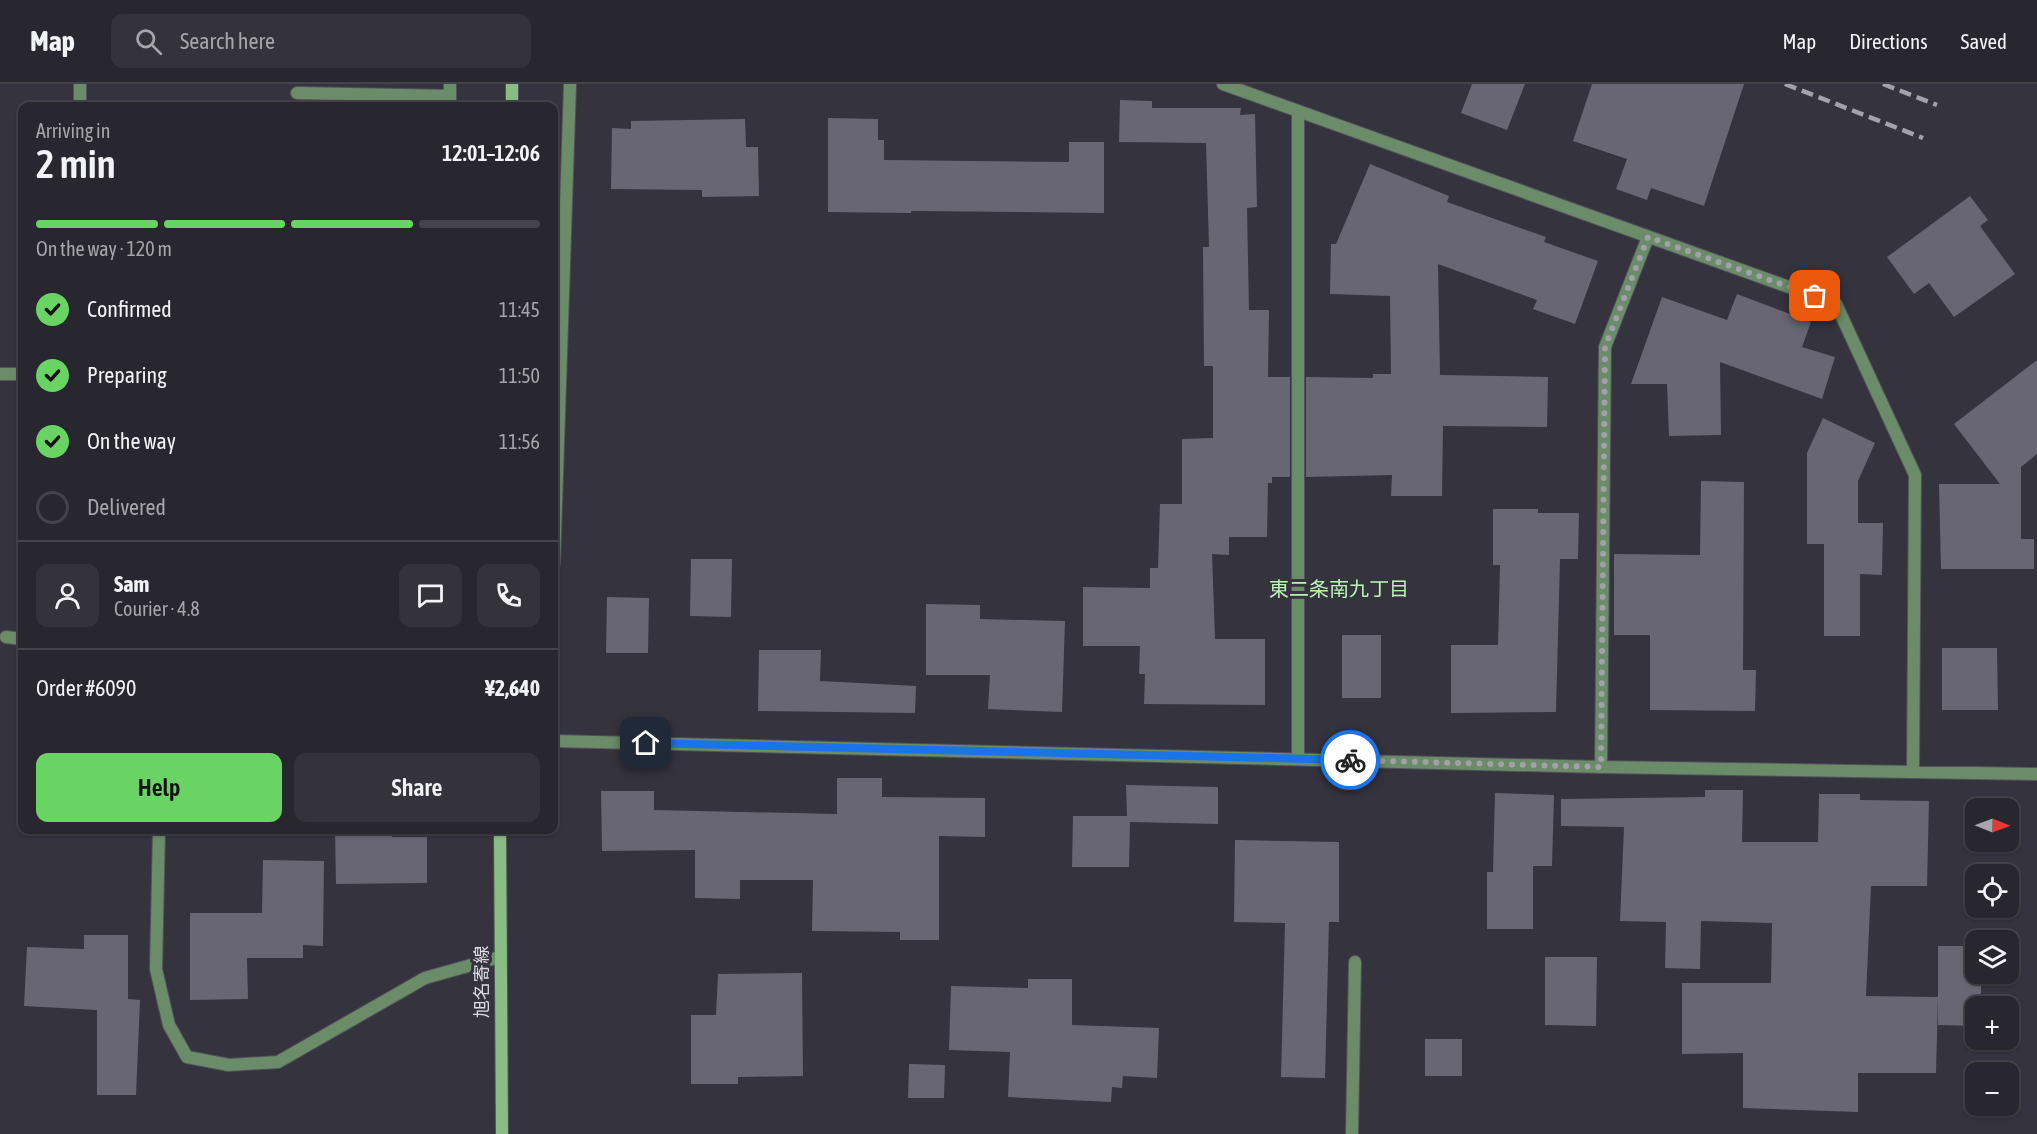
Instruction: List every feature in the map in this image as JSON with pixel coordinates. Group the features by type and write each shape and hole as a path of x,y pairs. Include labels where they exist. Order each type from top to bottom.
{"main road":[{"path":"512,84 512,102"},
{"name":"旭名寄線","path":"500,834 502,1134"}],"street":[{"path":"80,84 80,102"},
{"path":"558,443 570,84"},
{"path":"1223,84 1836,304 1914,475 1913,772"},
{"path":"297,93 450,95"},
{"path":"1298,112 1298,759"},
{"path":"1601,767 1605,347 1648,237"},
{"path":"0,374 18,374"},
{"path":"6,637 18,638"},
{"path":"558,741 1601,767 2037,774"},
{"path":"159,834 156,969 169,1025 187,1057 229,1065 278,1062 425,978 500,957"},
{"path":"1352,1134 1355,962"}],"building":[{"path":"1472,84 1525,84 1507,130 1461,113"},
{"path":"1592,84 1744,84 1704,206 1651,188 1647,200 1616,189 1627,159 1573,141"},
{"path":"1120,100 1152,101 1152,108 1241,108 1240,115 1255,114 1257,207 1247,208 1249,310 1269,310 1268,377 1290,377 1290,477 1272,477 1272,483 1268,483 1267,537 1229,537 1229,555 1212,554 1215,639 1265,639 1265,705 1144,704 1145,674 1139,674 1140,646 1083,646 1083,587 1150,588 1150,568 1158,568 1160,504 1182,504 1182,439 1213,438 1213,366 1204,366 1203,247 1209,247 1206,143 1119,142"},
{"path":"828,118 878,119 878,140 884,140 884,160 1069,162 1069,142 1104,142 1104,213 828,212"},
{"path":"745,119 746,147 758,147 759,196 702,197 702,190 611,189 612,128 631,129 631,121"},
{"path":"1370,164 1449,196 1447,202 1546,237 1544,242 1598,261 1575,324 1533,309 1537,300 1438,264 1440,375 1548,377 1547,427 1443,426 1442,496 1391,496 1392,475 1306,477 1306,377 1373,378 1373,374 1391,374 1390,296 1330,294 1331,244 1336,244"},
{"path":"1970,196 1988,220 1980,226 2015,274 1954,317 1929,283 1914,294 1887,257"},
{"path":"1737,294 1811,322 1802,347 1835,357 1822,399 1720,362 1721,435 1669,436 1667,384 1631,384 1662,297 1727,320"},
{"path":"2037,360 2037,454 2021,467 2021,539 2034,539 2034,569 1941,569 1939,484 2000,484 1954,424"},
{"path":"1823,418 1875,443 1858,481 1858,523 1883,523 1882,575 1860,574 1860,636 1824,636 1824,544 1807,544 1807,453"},
{"path":"1701,481 1744,482 1743,670 1756,670 1755,711 1650,710 1650,635 1614,635 1614,554 1700,555"},
{"path":"1493,509 1538,509 1538,513 1579,513 1578,559 1560,559 1556,712 1451,713 1451,645 1498,645 1500,565 1493,565"},
{"path":"691,559 732,559 731,617 690,616"},
{"path":"607,597 649,598 648,653 606,653"},
{"path":"926,604 980,605 980,619 1065,621 1062,712 988,709 990,675 926,675"},
{"path":"1342,635 1381,635 1381,698 1342,698"},
{"path":"1942,648 1997,648 1998,710 1942,710"},
{"path":"759,650 821,650 820,681 916,686 915,713 758,711"},
{"path":"837,778 882,778 882,797 985,798 985,837 939,836 939,940 900,940 900,932 812,931 813,880 740,880 740,899 695,898 695,850 602,851 601,791 654,791 654,810 837,814"},
{"path":"1126,785 1218,787 1218,824 1130,822 1129,867 1072,867 1073,816 1127,816"},
{"path":"1705,790 1743,790 1742,842 1818,842 1819,794 1860,794 1860,800 1929,801 1927,886 1871,886 1866,996 1938,997 1936,1073 1858,1073 1858,1112 1743,1108 1743,1053 1682,1054 1682,983 1771,983 1772,923 1701,921 1700,969 1665,968 1666,922 1620,921 1624,827 1561,826 1561,799 1705,797"},
{"path":"1495,793 1554,795 1552,866 1533,866 1533,929 1487,929 1487,872 1493,872"},
{"path":"335,834 392,834 392,837 427,837 427,883 336,884"},
{"path":"1235,840 1339,842 1339,922 1329,922 1325,1078 1281,1077 1285,923 1234,922"},
{"path":"263,860 324,861 323,946 303,945 303,958 247,958 248,999 190,1000 190,913 262,913"},
{"path":"84,935 128,935 128,999 140,1000 136,1095 97,1095 97,1010 24,1006 27,947 84,949"},
{"path":"1938,946 1965,946 1965,984 1981,984 1981,996 1965,996 1965,1026 1938,1025"},
{"path":"1545,957 1597,957 1596,1026 1545,1025"},
{"path":"802,973 803,1076 738,1077 738,1084 691,1084 691,1015 716,1015 718,974"},
{"path":"1028,979 1072,979 1072,1025 1159,1028 1157,1078 1123,1076 1122,1088 1112,1087 1111,1102 1008,1097 1010,1052 949,1050 951,986 1028,988"},
{"path":"1425,1039 1462,1039 1462,1076 1425,1076"},
{"path":"909,1064 945,1065 944,1098 908,1098"}],"railway":[{"path":"1785,84 1923,138"},
{"path":"1883,84 1937,105"}],"way so far":[{"path":"1350,760 1601,767 1605,347 1648,237 1815,296"}],"district":[{"name":"東二条南九丁目","path":"1339,589"}],"route":[{"path":"646,743 1350,760"}]}
